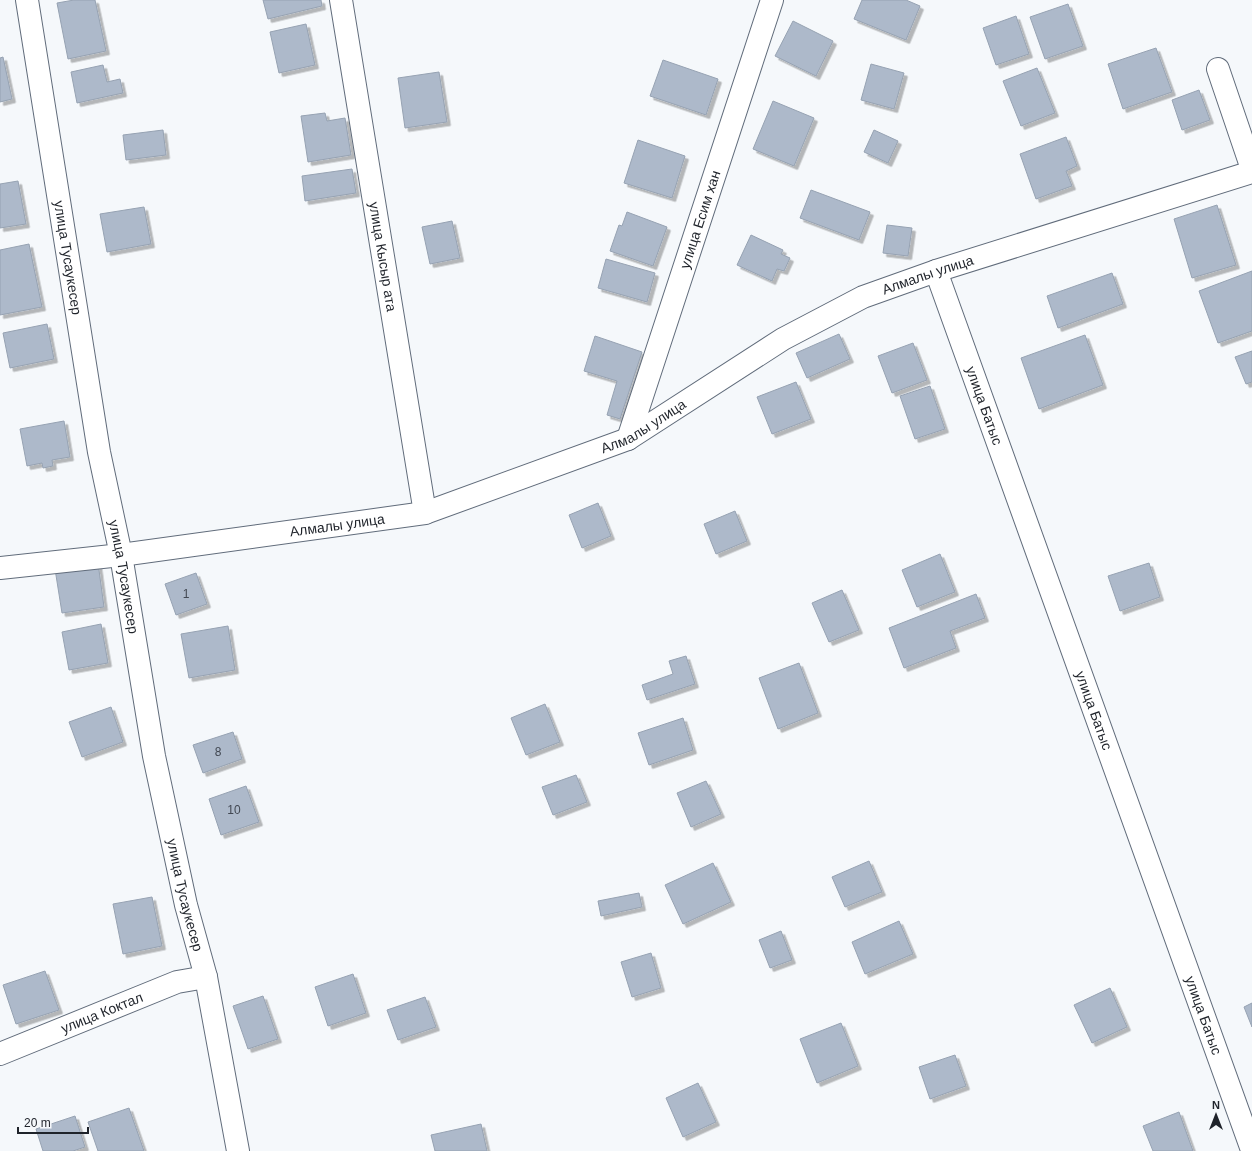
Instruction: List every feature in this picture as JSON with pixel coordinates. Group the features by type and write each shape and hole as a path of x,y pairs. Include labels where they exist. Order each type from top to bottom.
{"street":[{"name":"улица Тусаукесер","path":"28,0 100,452 121,555 154,756 186,905 206,977 238,1151"},
{"name":"улица Кысыр ата","path":"341,0 425,513"},
{"name":"улица Есим хан","path":"628,440 772,0"},
{"path":"1218,69 1252,170"},
{"name":"Алмалы улица","path":"0,568 121,555 425,513 628,440 783,339 863,297 936,271 1252,170"},
{"name":"улица Батыс","path":"936,271 1252,1150"},
{"name":"улица Коктал","path":"0,1054 177,982 206,977"}],"building":[{"path":"74,0 95,0 106,51 68,59 57,3"},
{"path":"263,0 321,0 322,6 268,19"},
{"path":"862,0 906,0 920,6 906,40 854,19"},
{"path":"1068,4 1083,46 1045,59 1030,17"},
{"path":"1016,16 1029,54 996,65 983,28"},
{"path":"793,21 833,41 816,76 775,56"},
{"path":"306,24 315,65 279,73 270,32"},
{"path":"1156,48 1172,92 1123,109 1108,64"},
{"path":"3,57 12,99 0,102 0,58"},
{"path":"663,60 718,79 706,115 650,96"},
{"path":"871,64 904,73 894,109 861,100"},
{"path":"103,65 107,82 120,79 123,93 77,103 71,72"},
{"path":"1037,68 1055,113 1021,126 1003,81"},
{"path":"439,72 447,122 405,128 398,78"},
{"path":"1199,90 1210,120 1182,130 1172,100"},
{"path":"773,101 814,118 794,166 753,149"},
{"path":"325,113 327,121 345,118 351,155 308,162 301,116"},
{"path":"163,130 166,155 126,160 123,135"},
{"path":"874,130 898,141 888,163 864,152"},
{"path":"1066,137 1077,166 1066,171 1072,186 1036,199 1020,154"},
{"path":"638,140 685,156 672,198 624,183"},
{"path":"352,169 356,193 305,201 302,176"},
{"path":"18,181 26,224 0,228 0,184"},
{"path":"811,190 870,212 859,240 800,218"},
{"path":"1217,205 1236,265 1192,278 1174,219"},
{"path":"144,207 151,244 107,252 100,214"},
{"path":"627,212 667,227 653,266 610,251 619,225 622,226"},
{"path":"452,221 460,258 430,264 422,227"},
{"path":"887,225 912,228 908,256 883,253"},
{"path":"751,235 783,250 781,254 790,258 784,271 777,269 772,281 737,265"},
{"path":"29,244 42,307 0,315 0,250"},
{"path":"606,259 655,273 647,302 598,288"},
{"path":"1252,271 1252,331 1218,343 1199,291"},
{"path":"1112,273 1123,304 1058,328 1047,296"},
{"path":"47,324 54,359 10,368 3,333"},
{"path":"839,334 850,359 807,378 796,353"},
{"path":"1085,335 1103,385 1039,409 1021,358"},
{"path":"595,336 642,352 620,419 607,415 617,381 584,371"},
{"path":"913,343 927,380 892,393 878,356"},
{"path":"1252,351 1252,382 1246,384 1235,357"},
{"path":"796,382 811,419 772,434 757,397"},
{"path":"930,386 945,429 915,439 900,396"},
{"path":"64,421 70,457 52,460 53,466 43,468 42,463 27,466 20,429"},
{"path":"598,503 611,536 582,548 569,515"},
{"path":"735,511 747,541 716,554 704,524"},
{"path":"940,554 955,592 917,607 902,570"},
{"path":"98,563 104,607 62,613 55,569"},
{"path":"1149,563 1160,597 1120,611 1108,576"},
{"path":"196,573 207,604 176,615 165,584"},
{"path":"842,590 859,630 829,642 812,603"},
{"path":"976,594 985,618 950,631 956,648 904,668 889,628"},
{"path":"101,624 108,663 69,670 62,632"},
{"path":"228,626 235,670 189,678 181,634"},
{"path":"686,656 695,684 647,700 642,685 673,674 669,661"},
{"path":"799,663 818,713 778,729 759,678"},
{"path":"545,704 560,742 526,755 511,718"},
{"path":"111,707 123,742 82,757 69,722"},
{"path":"683,718 693,750 649,765 638,733"},
{"path":"233,732 242,759 203,773 193,745"},
{"path":"576,775 587,802 553,815 542,787"},
{"path":"706,781 721,814 691,827 677,793"},
{"path":"246,786 259,822 221,835 209,799"},
{"path":"869,861 882,892 845,907 832,877"},
{"path":"713,863 731,902 683,924 665,885"},
{"path":"639,893 642,907 601,916 598,901"},
{"path":"152,897 162,946 123,954 113,904"},
{"path":"899,921 913,954 865,974 852,942"},
{"path":"781,931 792,960 770,968 759,940"},
{"path":"651,953 661,988 632,997 621,962"},
{"path":"45,971 59,1010 16,1024 3,985"},
{"path":"353,974 366,1013 328,1026 315,987"},
{"path":"1110,988 1127,1027 1092,1043 1074,1005"},
{"path":"263,996 278,1039 248,1049 233,1006"},
{"path":"425,997 436,1027 398,1040 387,1010"},
{"path":"1252,1003 1252,1027 1244,1007"},
{"path":"841,1023 858,1066 817,1083 800,1039"},
{"path":"955,1055 966,1086 930,1099 919,1067"},
{"path":"698,1083 716,1122 683,1137 666,1098"},
{"path":"129,1108 144,1151 98,1151 88,1122"},
{"path":"1179,1112 1193,1151 1153,1151 1143,1126"},
{"path":"75,1116 85,1147 73,1151 43,1151 36,1129"},
{"path":"481,1124 487,1151 435,1151 431,1135"}]}
